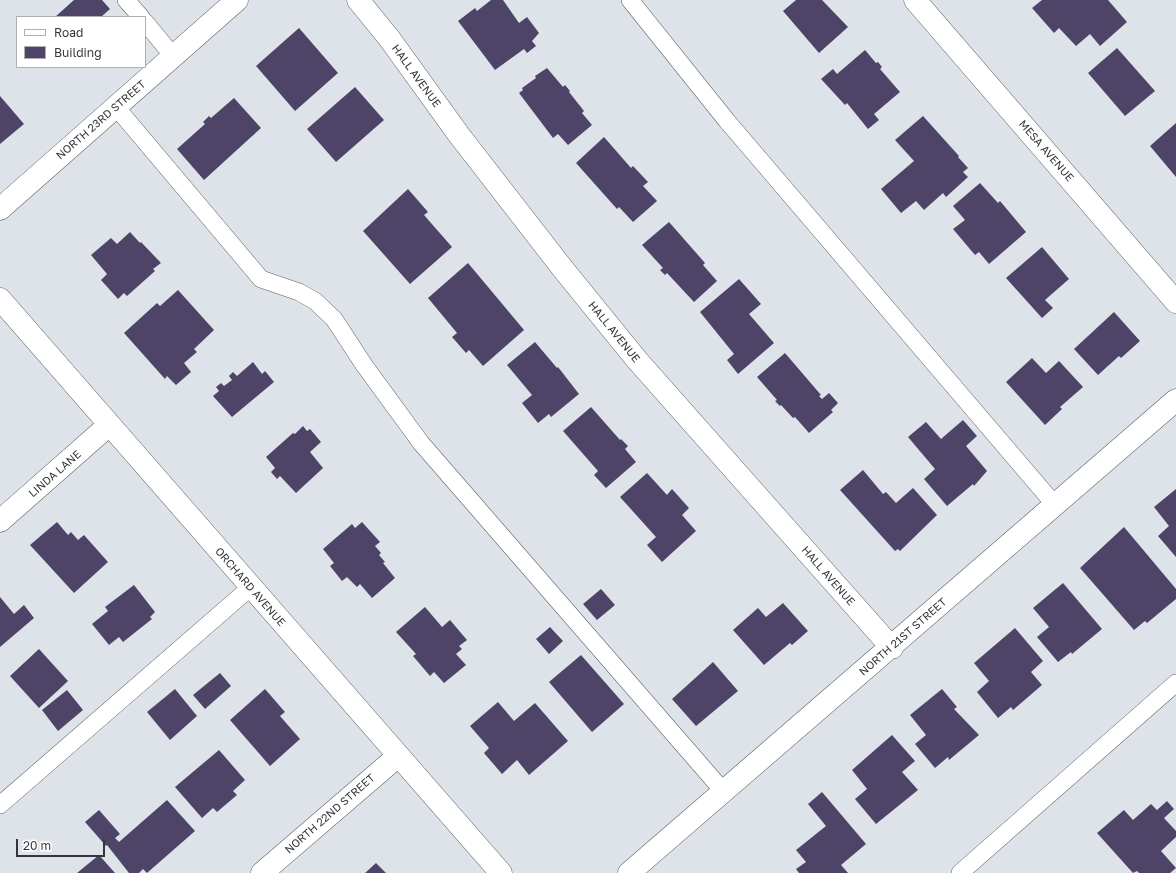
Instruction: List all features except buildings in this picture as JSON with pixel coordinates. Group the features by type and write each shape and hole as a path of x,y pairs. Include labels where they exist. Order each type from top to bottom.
{"street":[{"name":"NORTH 23RD STREET","path":"0,209 237,0"},
{"name":"HALL AVENUE","path":"358,0 389,38 460,135 563,269 632,354 892,648"},
{"name":"MESA AVENUE","path":"916,0 1176,302"},
{"name":"ORCHARD AVENUE","path":"0,299 501,873"},
{"name":"NORTH 21ST STREET","path":"629,873 892,648 1176,400"},
{"name":"LINDA LANE","path":"0,522 110,425"},
{"name":"NORTH 22ND STREET","path":"262,873 398,756"}],"lane":[{"path":"126,0 139,16"},
{"path":"630,0 727,121 1055,505"},
{"path":"146,23 173,56"},
{"path":"116,107 261,279 299,292 315,301 334,319 364,365 421,443 724,792"},
{"path":"0,805 251,587"},
{"path":"960,873 1176,683"}]}
